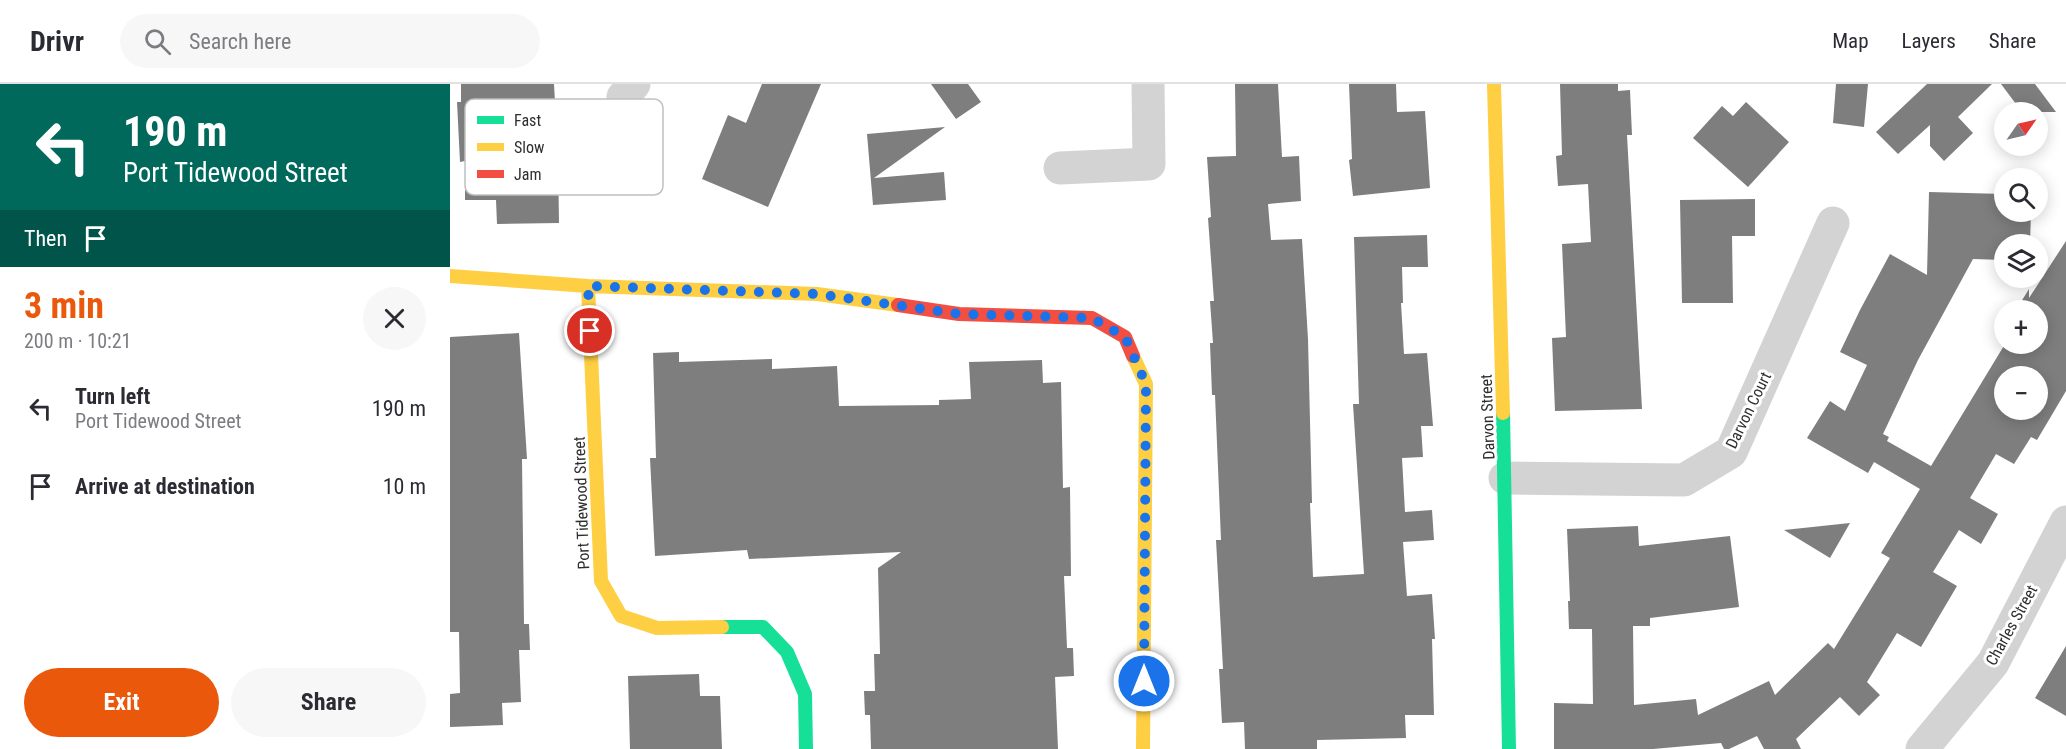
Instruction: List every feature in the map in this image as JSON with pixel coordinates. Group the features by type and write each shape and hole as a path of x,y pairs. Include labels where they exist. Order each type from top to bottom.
{"street":[{"path":"1060,168 1149,164 1148,84"},
{"name":"Darvon Street","path":"1494,84 1505,478 1509,749"},
{"name":"Darvon Court","path":"1505,478 1684,480 1731,452 1833,223"},
{"path":"450,276 588,286 817,294 959,314 1092,318 1125,337 1146,384 1143,749"},
{"name":"Port Tidewood Street","path":"588,286 601,581 621,616 657,628 763,627 787,652 805,694 806,749"},
{"name":"Charles Street","path":"1922,749 1993,663 2066,522"}],"building":[{"path":"461,84 554,84 555,99 465,99 465,161 460,162 457,102 461,102"},
{"path":"762,84 821,84 768,207 702,179 728,115 746,123"},
{"path":"931,84 968,84 981,102 956,119"},
{"path":"1235,84 1278,84 1282,157 1299,156 1301,201 1268,204 1271,240 1302,239 1308,339 1313,577 1364,574 1353,404 1359,404 1354,237 1427,235 1428,267 1402,267 1403,303 1401,303 1404,354 1427,353 1433,426 1421,426 1423,457 1402,458 1405,512 1432,510 1434,540 1403,542 1407,596 1432,594 1435,639 1432,639 1434,715 1405,715 1406,738 1317,740 1317,749 1245,749 1244,722 1222,723 1219,669 1223,669 1216,540 1221,540 1215,395 1212,395 1210,343 1213,343 1210,301 1214,301 1208,218 1211,217 1207,157 1236,156"},
{"path":"1349,84 1396,84 1397,112 1425,111 1430,188 1353,196 1349,160 1352,159"},
{"path":"1560,84 1618,84 1618,91 1630,90 1632,135 1627,135 1642,409 1555,411 1552,338 1566,337 1562,244 1591,242 1588,184 1558,186 1556,156 1562,155"},
{"path":"1836,84 1868,84 1864,127 1833,123"},
{"path":"1927,84 1992,84 1958,117 1973,133 1944,161 1930,146 1930,125 1898,154 1876,132"},
{"path":"2001,84 2035,84 2056,112 2048,112 2048,102 2014,102"},
{"path":"1746,102 1789,142 1748,187 1693,138 1722,106 1733,116"},
{"path":"945,127 874,178 944,172 946,200 873,205 867,134"},
{"path":"1929,192 1994,194 1994,222 2031,222 2030,234 1994,234 1994,260 1973,259 1918,360 1883,434 1889,437 1887,441 1931,466 1999,354 2048,354 2048,300 2022,300 2029,289 2029,298 2035,288 2048,288 2048,269 2066,241 2066,391 2037,440 2031,437 2014,464 1996,454 1970,498 1998,514 1981,544 1959,530 1933,572 1957,586 1921,647 1897,633 1867,682 1880,695 1859,716 1840,697 1796,739 1801,749 1764,749 1757,736 1729,749 1724,749 1721,743 1653,749 1554,749 1554,703 1593,704 1592,629 1569,629 1567,529 1638,526 1639,546 1730,536 1739,607 1650,618 1650,626 1633,626 1634,705 1696,699 1698,715 1769,681 1775,695 1828,643 1834,649 1890,558 1881,553 1920,489 1874,462 1868,473 1807,438 1830,401 1845,411 1867,365 1840,352 1890,254 1927,275"},
{"path":"465,195 559,195 559,223 497,224 496,200 465,200"},
{"path":"1755,199 1755,236 1732,236 1733,303 1682,303 1680,200"},
{"path":"519,333 527,459 522,459 524,624 529,624 530,650 519,650 521,702 502,703 503,725 450,727 450,694 460,693 459,632 450,632 450,337"},
{"path":"679,352 679,362 772,359 772,369 837,366 839,406 939,405 939,400 971,399 969,362 1042,360 1043,383 1061,382 1063,488 1070,487 1071,576 1064,576 1067,648 1073,648 1074,676 1055,677 1058,749 871,749 870,715 865,715 864,691 875,691 874,654 880,654 878,568 901,552 749,559 747,550 655,556 650,458 656,458 653,353"},
{"path":"1850,523 1830,558 1784,530"},
{"path":"2066,646 2066,716 2035,698"},
{"path":"699,674 700,696 720,696 722,749 630,749 628,676"}],"traffic: fast":[{"path":"1503,413 1509,749"},
{"path":"722,627 763,627 787,652 805,694 806,749"}],"traffic: slow":[{"path":"1494,84 1503,413"},
{"path":"450,276 588,286 817,294 898,305"},
{"path":"588,286 601,581 621,616 657,628 722,627"},
{"path":"1133,356 1146,384 1143,749"}],"traffic: jam":[{"path":"898,305 959,314 1092,318 1125,337 1133,356"}],"route":[{"path":"590,331 588,286 817,294 959,314 1092,318 1125,337 1146,384 1144,681"}]}
